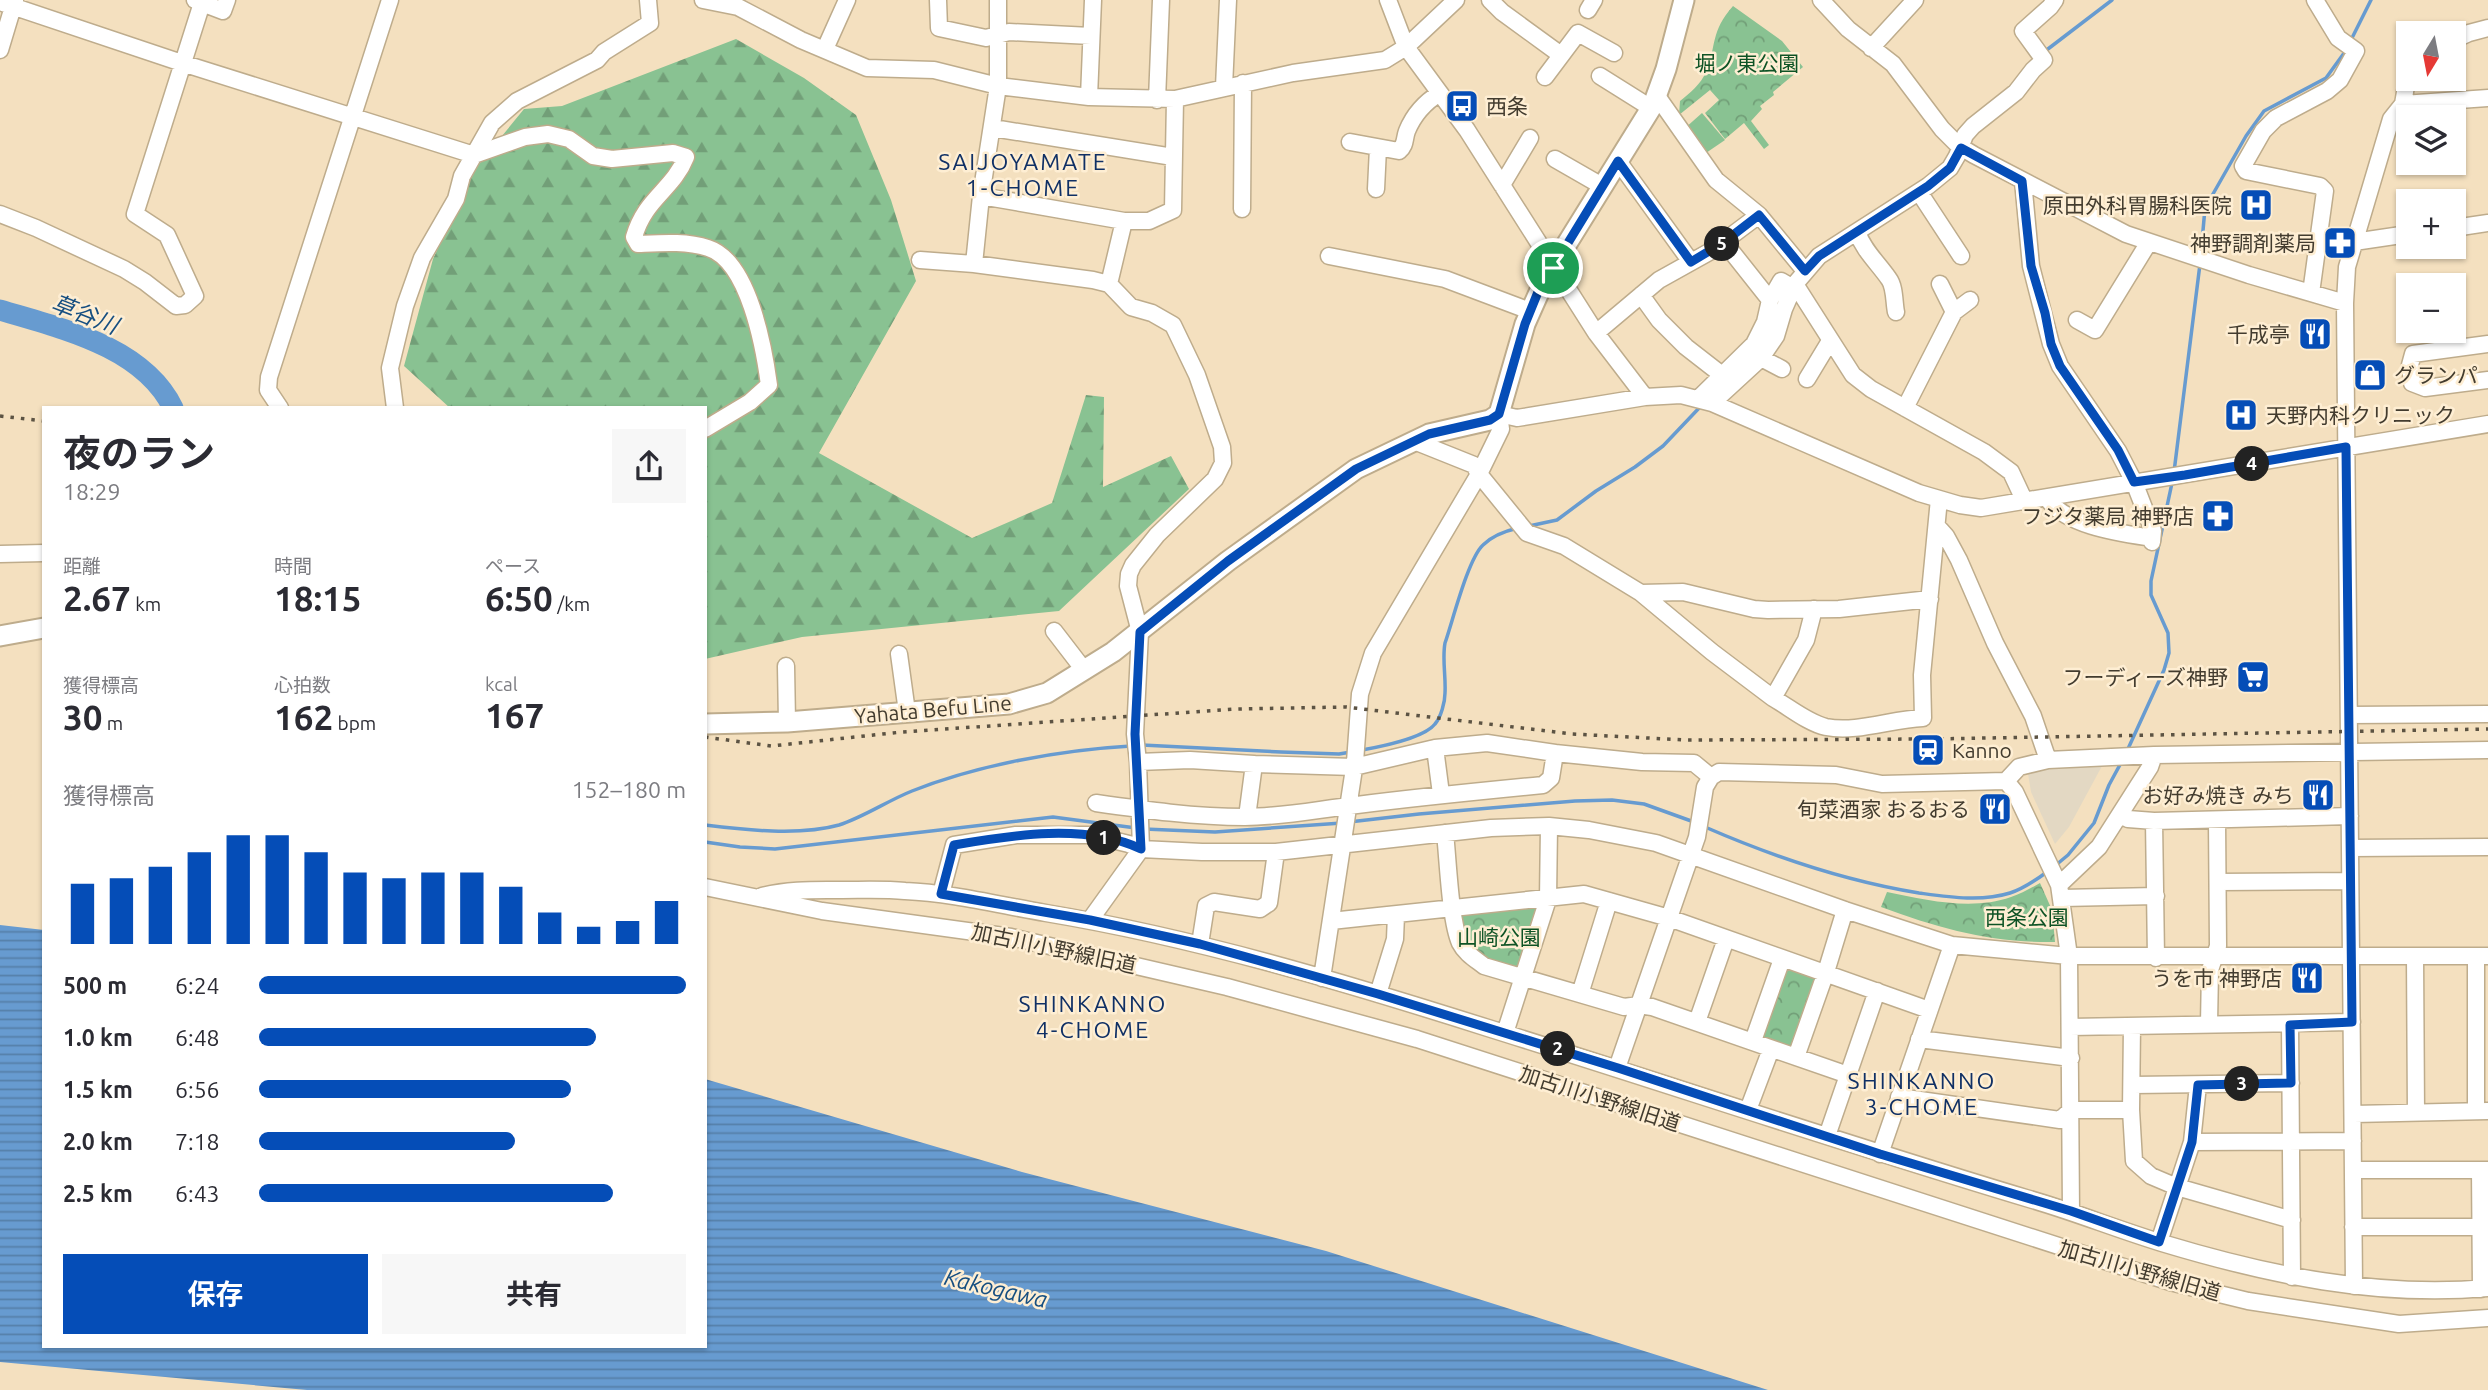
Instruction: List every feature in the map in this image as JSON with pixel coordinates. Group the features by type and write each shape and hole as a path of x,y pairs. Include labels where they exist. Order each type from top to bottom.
{"main road":[{"path":"1499,414 1530,311 1545,279 1654,102 1667,69 1684,0"},
{"name":"Yahata Befu Line","path":"707,724 786,722 1009,704 1047,693 1140,632 1228,561 1356,469 1429,434 1490,420 1499,414"},
{"path":"0,636 42,628"}],"street":[{"path":"0,214 124,269 170,303 180,307 195,296 167,235 135,214 199,2 223,11 227,0"},
{"path":"279,406 268,390 269,377 390,0"},
{"path":"395,406 390,368 405,306 422,258 456,199 462,176 492,123 517,101 597,60 604,52 650,23 648,0"},
{"path":"703,0 738,7 802,40 826,46 867,68 934,70 998,86 1089,97 1157,100 1175,99 1293,73 1385,60 1406,47 1456,0"},
{"path":"826,46 822,40 834,0"},
{"path":"826,46 847,0"},
{"path":"938,0 939,28 986,38 1009,32 1091,36"},
{"path":"974,264 998,86 998,0"},
{"path":"1089,97 1093,0"},
{"path":"1157,100 1161,0"},
{"path":"1224,87 1228,0"},
{"path":"1388,0 1406,47 1502,185 1596,332 1645,397"},
{"path":"1490,0 1502,12 1561,55"},
{"path":"1821,0 1848,29 1893,64 1942,129 1961,148 2126,234 2345,303"},
{"path":"1871,48 1915,0"},
{"path":"1705,401 1761,358 1776,336 1783,309 1798,276 1819,256 1919,192 1950,168 1965,135 2016,92 2044,60 2023,31 2050,7 2053,0"},
{"path":"2311,293 2325,191 2320,186 2246,171 2243,166 2263,131 2276,118 2327,92 2340,80 2356,51 2338,38 2315,0"},
{"path":"0,50 10,3 182,63 474,155 525,137 548,134 569,139 593,156 612,159 673,153 686,157 681,171 650,203 639,219 634,237 638,244 681,243 708,248 719,253 735,268 752,308 769,385 750,402 707,428"},
{"path":"2466,34 2488,28"},
{"path":"1545,77 1578,33 1614,53"},
{"path":"1600,76 1654,102 1717,180 1759,215 1798,276 1830,341 1853,375 1871,389 1984,452 2011,472 2025,502"},
{"path":"1242,209 1243,83"},
{"path":"2354,1286 2345,303 2347,267 2354,242 2391,119 2403,104 2405,91"},
{"path":"1350,142 1399,151 1403,149 1406,132 1424,103 1440,93"},
{"path":"2403,104 2488,98"},
{"path":"981,197 1124,221 1149,221 1172,210 1175,99"},
{"path":"993,128 1173,157"},
{"path":"1502,185 1530,138"},
{"path":"1376,189 1378,148"},
{"path":"1555,159 1602,186"},
{"path":"1618,161 1691,262"},
{"path":"2022,181 2031,266 2051,344 2060,366 2118,450 2153,531 2152,540 2066,516 2053,508 2047,498"},
{"path":"1919,192 1946,245 1961,256"},
{"path":"1596,332 1659,280 1724,242 1759,215"},
{"path":"1109,284 1124,221"},
{"path":"2466,226 2488,223"},
{"path":"1857,232 1873,260 1891,281 1896,312"},
{"path":"2354,242 2396,236"},
{"path":"1724,242 1770,300"},
{"path":"2077,320 2095,330 2149,242"},
{"path":"1329,256 1446,279 1530,311"},
{"path":"920,260 974,264 1109,284 1130,307 1152,313 1173,325 1197,375 1222,447 1223,463 1215,479 1157,535 1129,574 1128,586 1140,632 1135,734 1141,846 1090,920"},
{"path":"1705,401 1722,375 1754,344 1765,322 1770,300 1782,281 1798,276"},
{"path":"1940,284 1954,312"},
{"path":"1641,295 1659,320 1686,347 1722,375"},
{"path":"1905,408 1954,312 1970,300"},
{"path":"1807,379 1830,341"},
{"path":"2488,344 2413,354 2410,365 2412,383 2425,388 2488,380"},
{"path":"1761,358 1782,369"},
{"path":"1322,978 1349,806 1360,694 1373,653 1479,474 1501,429 1499,414 1517,418 1645,397 1681,395 1705,401 1919,493 1981,508 2488,424"},
{"path":"1415,441 1474,465 1521,527 1564,546 1642,593 1712,652 1773,698 1826,727 1878,725 1923,718 1922,675 1939,499"},
{"path":"1937,526 1946,536 1959,560 1991,634 2034,716 2048,760"},
{"path":"0,554 42,553"},
{"path":"1642,593 1684,592 1754,609 1814,609 1930,599"},
{"path":"1773,698 1806,640 1814,609"},
{"path":"1054,631 1084,670"},
{"path":"899,654 907,712"},
{"path":"786,666 786,722"},
{"path":"2348,715 2488,714"},
{"path":"1138,762 1190,760 1254,764 1354,764 1435,748 1488,743 1642,762 1694,763 1712,777"},
{"path":"1435,748 1441,794"},
{"path":"1618,1068 1692,855 1705,787 1719,772 1836,775 1882,784 2006,781 2019,767 2048,760 2154,755 2488,750"},
{"path":"1096,803 1140,810 1247,817 1543,785 1551,778 1555,753"},
{"path":"2061,892 2099,847 2121,815 2150,767 2154,755"},
{"path":"1247,817 1254,764"},
{"path":"2006,781 2015,792 2061,892 2068,956 2071,1211"},
{"path":"2121,815 2128,819 2154,821 2350,816"},
{"path":"2209,1024 2210,970 2218,946 2217,820"},
{"path":"2154,821 2156,958"},
{"path":"941,894 954,845 1016,835 1091,835 1141,846 1202,852 1276,852 1491,828 1549,827 1589,830 1692,855 1952,945 2068,956 2156,958 2482,956 2482,1111 2354,1114"},
{"path":"1505,1033 1548,899 1549,827"},
{"path":"1445,833 1453,909 1460,942 1469,954 1484,966 1624,1007 1639,1005 1697,1022 1848,1075"},
{"path":"2350,848 2488,847"},
{"path":"1200,944 1206,906 1214,902 1260,909 1269,903 1276,852"},
{"path":"2219,882 2350,881"},
{"name":"加古川小野線旧道","path":"707,887 822,911 1011,937 1165,971 1292,1004 1417,1039 2157,1278 2248,1301 2399,1324 2488,1318"},
{"path":"757,898 785,890 903,890 1090,920 1200,944 1378,994 1618,1068 1880,1154 2071,1211 2159,1242 2292,1277 2354,1286 2429,1290 2485,1289 2481,1227 2484,1170 2354,1170"},
{"path":"2061,892 2156,896"},
{"path":"1331,921 1584,894 1669,918 1928,1010"},
{"path":"1580,994 1609,901"},
{"path":"1796,1057 1845,910"},
{"path":"1378,994 1395,939 1396,915"},
{"path":"1697,1022 1726,939"},
{"path":"1880,1154 1952,945"},
{"path":"2415,957 2416,1113"},
{"path":"1753,1041 1782,959"},
{"path":"1827,1136 1877,991"},
{"path":"2070,1027 2352,1022"},
{"path":"2290,1025 2292,1277"},
{"path":"2132,1026 2131,1110 2134,1161 2151,1175 2177,1187 2292,1220"},
{"path":"1919,1039 2071,1058"},
{"path":"1748,1110 1771,1049"},
{"path":"2133,1085 2291,1083"},
{"path":"2159,1242 2192,1142 2198,1085"},
{"path":"1899,1097 2060,1120 2071,1110 2131,1110"},
{"path":"2192,1142 2353,1141"},
{"path":"2353,1227 2481,1227"}],"shaded area":[{"path":"2094,761 2102,766 2069,827 2055,844 2031,792 2028,774 2030,770"}],"green space":[{"name":"堀ノ東公園","path":"1733,6 1782,41 1803,67 1773,92 1774,95 1760,106 1762,109 1751,121 1769,145 1764,149 1744,123 1725,139 1705,113 1719,100 1710,90 1679,115 1680,101 1704,76 1717,31"},
{"path":"736,39 804,78 856,115 891,200 916,281 819,453 972,538 1052,503 1086,395 1104,397 1103,487 1171,456 1189,489 1059,611 802,637 707,659 707,406 448,406 404,366 433,259 475,169 524,109 562,106"},
{"path":"1702,113 1725,140 1703,155 1684,129"},
{"name":"西条公園","path":"2040,883 2052,910 2055,942 2009,940 1966,933 1881,907 1887,892 1965,904 2015,896"},
{"name":"山崎公園","path":"1535,904 1538,911 1522,966 1513,972 1470,952 1458,917 1464,911"},
{"path":"1782,964 1817,978 1794,1044 1786,1047 1765,1042 1759,1031"}],"water":[{"name":"Kakogawa","path":"0,925 42,930 42,1348 707,1348 707,1080 1022,1172 1326,1251 1768,1390 307,1390 0,1362"}],"waterway":[{"path":"2044,52 2112,0"},
{"path":"2350,42 2371,0"},
{"path":"2201,253 2205,208 2246,136 2264,111 2326,78 2347,49"},
{"path":"2174,472 2200,264"},
{"name":"草谷川","path":"0,310 73,333 121,354 142,369 172,406"},
{"path":"1529,526 1557,520 1635,467 1663,446 1701,406"},
{"path":"2127,751 2164,670 2169,653 2168,633 2151,595 2151,581 2172,483"},
{"path":"1362,750 1412,738 1435,724 1445,697 1445,643 1472,563 1483,545 1499,534 1518,528"},
{"path":"1142,745 1339,754 1351,752"},
{"path":"707,825 772,831 824,828 848,822 912,791 992,766 1048,755 1131,746"},
{"path":"2056,865 2068,855 2094,823 2122,761"},
{"path":"1349,822 1419,814 1612,800 1644,804 1694,822"},
{"path":"707,842 775,849 1053,817 1136,828"},
{"path":"1144,829 1215,832 1342,823"},
{"path":"1705,827 1810,867 1864,882 1930,895 1965,898 1999,896 2020,889 2047,872"}],"railway":[{"path":"0,416 42,421"},
{"path":"707,737 771,746 902,732 1236,709 1346,707 1572,734 1686,740 1931,739 2488,729"}],"place":[{"name":"西条","path":"1462,106"},
{"name":"原田外科胃腸科医院","path":"2256,205"},
{"name":"神野調剤薬局","path":"2340,243"},
{"name":"千成亭","path":"2315,334"},
{"name":"グランパ","path":"2370,375"},
{"name":"天野内科クリニック","path":"2241,415"},
{"name":"フジタ薬局 神野店","path":"2218,516"},
{"name":"フーディーズ神野","path":"2253,677"},
{"name":"Kanno","path":"1928,750"},
{"name":"お好み焼き みち","path":"2318,795"},
{"name":"旬菜酒家 おるおる","path":"1995,809"},
{"name":"うを市 神野店","path":"2307,978"}],"district":[{"name":"SAIJOYAMATE 1-CHOME","path":"1023,174"},
{"name":"SHINKANNO 4-CHOME","path":"1093,1016"},
{"name":"SHINKANNO 3-CHOME","path":"1922,1093"}],"route":[{"path":"1961,148 2022,181 2031,266 2051,344 2060,366 2118,450 2134,482 2346,447 2352,1022 2290,1025 2291,1083 2198,1085 2192,1142 2159,1242 2071,1211 1880,1154 1618,1068 1378,994 1200,944 1090,920 941,894 954,845 1016,835 1091,835 1141,849 1135,734 1140,632 1228,561 1356,469 1429,434 1490,420 1499,414 1525,324 1545,279 1553,268 1618,161 1691,262 1711,251 1759,215 1805,271 1819,256 1928,186 1950,168 1961,148"}]}
